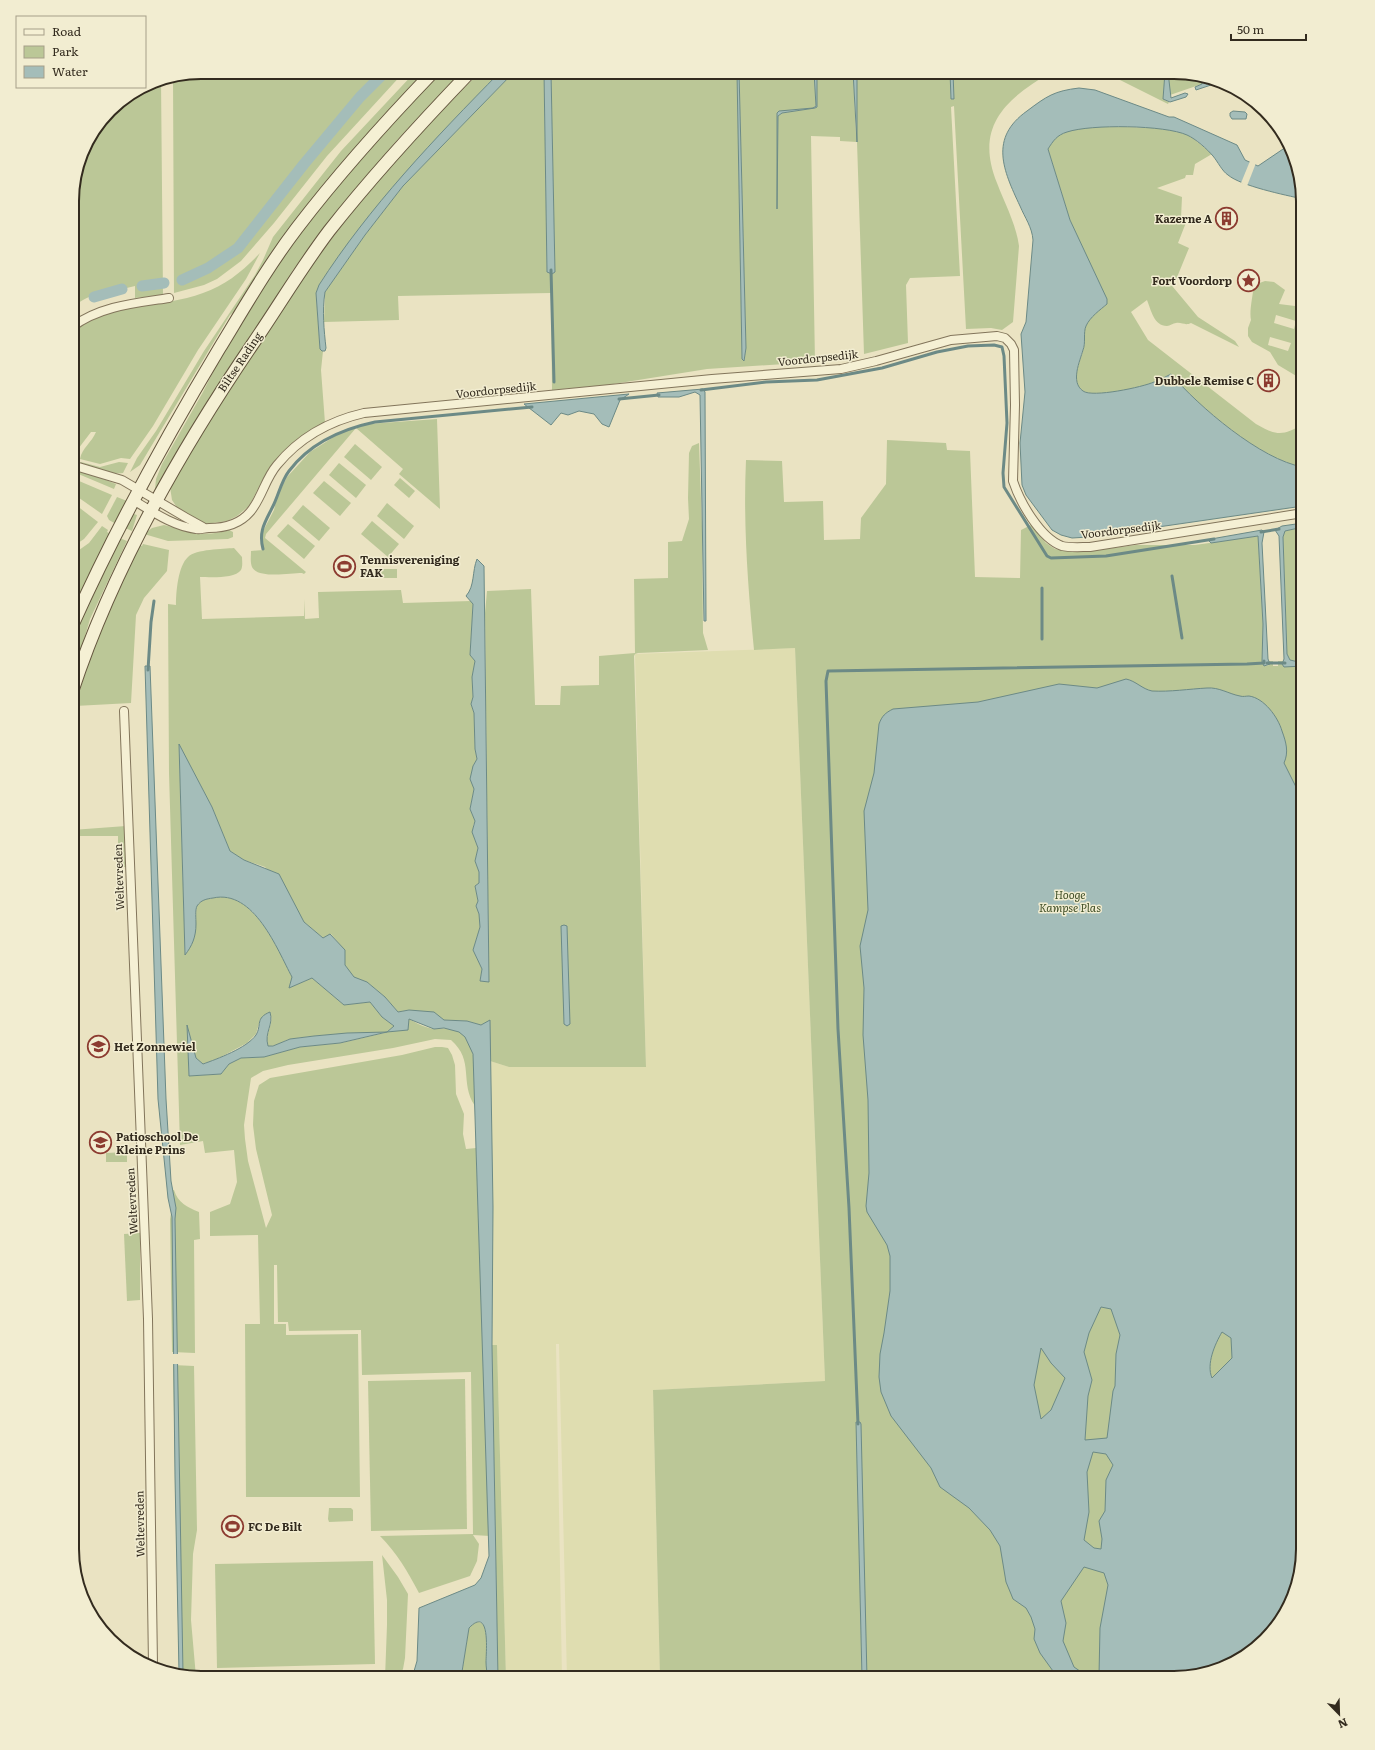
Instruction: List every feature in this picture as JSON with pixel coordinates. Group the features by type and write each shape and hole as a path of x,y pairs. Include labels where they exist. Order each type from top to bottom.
{"main road":[{"name":"Biltse Rading","path":"79,611 114,535 187,401 244,309 296,230 325,192 373,135 426,79"},
{"name":"Biltse Rading","path":"79,673 113,590 155,506 193,435 214,402 293,281 320,243 373,177 420,124 463,79"}],"street":[{"path":"79,323 90,316 111,308 169,298"},
{"name":"Voordorpsedijk","path":"155,506 170,521 188,528 198,529 225,527 236,523 244,517 257,502 276,466 297,443 312,432 346,417 705,379 841,369 876,362 951,340 997,336 1005,338 1014,350 1015,405 1013,481 1026,509 1040,529 1053,541 1063,546 1090,547 1296,514"},
{"path":"79,467 122,480 139,489 155,506"},
{"path":"133,500 155,506 207,528"},
{"name":"Weltevreden","path":"124,711 142,1206 145,1225 148,1311 154,1662"}],"shaded area":[{"path":"795,648 825,1381 653,1390 660,1671 567,1671 559,1344 556,1344 562,1671 506,1671 497,1346 492,1345 493,1207 490,1061 509,1067 646,1067 635,654"}],"green space":[{"path":"193,79 398,79 327,156 274,223 241,261 217,279 204,285 174,293 173,82"},
{"path":"408,79 422,79 243,304 230,315 140,465 130,472 137,458 156,431 204,351 255,275 273,237 341,151"},
{"path":"434,79 455,79 398,139 338,211 293,270 269,314 156,490 156,479 162,464 203,392 224,350 273,270 343,175"},
{"path":"473,79 493,79 451,123 389,193 356,233 322,280 316,293 320,349 323,351 321,370 325,423 307,432 281,455 270,467 249,506 237,516 227,521 205,524 178,509 172,500 170,487 202,427 309,268 360,202 413,140"},
{"path":"507,79 544,79 547,272 552,274 555,272 551,79 737,79 742,359 744,361 746,348 739,79 814,79 816,105 813,108 777,113 777,192 778,116 782,113 815,108 816,107 817,79 853,79 856,134 857,79 950,79 951,99 954,99 953,79 1040,79 1020,93 998,116 992,130 989,145 991,163 997,183 1018,238 1019,246 1013,322 1002,330 991,328 966,329 954,106 951,107 960,276 910,278 906,285 908,343 864,354 857,142 840,141 840,137 811,136 815,362 707,369 607,385 552,390 551,293 398,296 399,320 324,322 325,292 365,235 403,186"},
{"path":"1118,79 1164,79 1163,99 1169,102 1168,104"},
{"path":"1169,79 1182,79 1202,82 1202,84 1170,95"},
{"path":"161,86 163,295 135,298 135,286 86,298 79,302 79,193 83,169 88,154 104,127 120,109 140,95"},
{"path":"1089,127 1158,128 1173,130 1188,135 1212,154 1195,164 1193,175 1186,175 1185,178 1157,188 1182,197 1181,218 1187,220 1178,243 1189,248 1173,287 1198,317 1235,341 1239,347 1191,323 1174,323 1168,326 1159,323 1154,317 1147,300 1131,312 1148,340 1256,424 1269,431 1280,433 1290,431 1296,428 1296,465 1268,454 1231,430 1197,401 1171,374 1144,386 1119,391 1087,393 1079,387 1076,377 1084,348 1087,323 1107,304 1070,220 1048,149 1054,139 1060,134"},
{"path":"260,253 246,279 198,350 153,426 130,459 121,458 100,464 80,459 96,432 91,432 79,448 79,328 112,312 195,296 219,286 248,265"},
{"path":"1265,281 1274,282 1285,290 1279,304 1296,306 1296,321 1296,376 1278,365 1270,352 1252,342 1248,336 1248,328 1251,320 1254,285","holes":["1276,315 1296,321 1294,329 1274,323","1270,337 1291,343 1288,351 1268,345"]},
{"path":"437,419 440,509 399,474 403,469 356,428 266,534 265,538 306,572 304,574 267,574 255,571 252,567 251,551 263,550 261,535 274,510 277,497 287,477 310,452 340,433 354,427 368,424"},
{"name":"Hooge Kampse Plas","path":"887,440 946,443 947,450 970,451 975,577 1020,578 1021,530 1031,525 1046,543 1055,549 1066,551 1098,550 1136,545 1195,545 1258,536 1263,624 1262,662 1265,666 1269,665 1268,661 1273,661 1273,666 1278,666 1278,661 1283,661 1282,664 1296,665 1296,1557 1290,1588 1275,1617 1266,1630 1255,1641 1242,1650 1213,1665 1182,1671 864,1671 857,1456 862,1671 660,1671 653,1390 825,1381 795,648 754,650 745,508 746,460 782,461 784,502 823,501 824,540 860,539 861,518 886,484"},
{"path":"699,443 702,526 703,633 708,650 638,653 634,656 646,1067 509,1067 490,1061 490,1021 481,1025 467,1021 444,1020 439,1017 409,1010 398,1012 385,997 367,982 354,978 345,965 344,950 331,934 323,938 304,922 296,908 265,867 244,860 230,851 212,807 179,745 185,955 191,947 194,938 197,906 206,899 228,898 241,903 252,912 262,924 293,977 289,988 312,978 344,1005 370,1002 382,1017 394,1026 387,1032 409,1019 428,1028 453,1029 462,1033 468,1041 472,1051 475,1074 475,1106 468,1089 463,1056 451,1040 435,1039 393,1048 288,1065 263,1071 251,1078 244,1125 248,1161 266,1228 272,1215 256,1149 253,1125 254,1101 259,1085 270,1078 402,1055 435,1047 448,1048 452,1055 455,1065 456,1094 464,1114 463,1134 466,1149 476,1148 490,1536 473,1535 479,1544 477,1561 470,1576 419,1593 402,1563 380,1536 473,1534 471,1372 362,1375 361,1330 289,1331 288,1322 278,1322 277,1265 274,1265 274,1324 286,1324 286,1335 358,1334 360,1497 246,1497 245,1324 260,1324 258,1235 210,1236 210,1212 230,1204 237,1182 234,1150 205,1153 203,1141 180,1145 169,773 168,604 176,605 177,586 180,573 182,566 188,557 197,552 234,548 242,557 242,568 238,573 222,577 200,577 202,619 304,616 304,599 305,619 319,618 318,592 401,590 403,603 471,601 473,604 470,655 475,661 472,677 473,697 471,704 474,713 475,749 477,759 473,766 474,789 470,809 475,821 473,826 478,848 475,861 479,872 479,883 475,886 478,901 476,906 479,914 480,927 473,950 482,969 480,981 489,982 485,613 487,591 531,589 535,705 560,705 561,686 599,685 599,656 635,653 634,579 668,578 668,542 682,541 689,519 689,453 692,446","holes":["270,1012 271,1025 267,1037 268,1046 288,1040 314,1036 384,1033 341,1043 300,1047 264,1057 241,1058 229,1064 221,1074 189,1076 187,1027 196,1058 203,1064 221,1057 247,1043 256,1034 260,1020"]},
{"path":"355,444 382,467 371,480 344,457"},
{"path":"81,462 100,467 119,462 128,463 123,473 112,473"},
{"path":"339,463 366,485 356,498 329,475"},
{"path":"79,469 116,484 114,489 79,474"},
{"path":"400,478 415,491 409,498 394,485"},
{"path":"79,481 112,495 102,514 79,498"},
{"path":"324,481 351,503 340,516 313,493"},
{"path":"117,497 127,501 116,524 109,520 107,516"},
{"path":"387,503 414,526 404,539 377,516"},
{"path":"303,505 330,528 319,541 292,518"},
{"path":"79,507 98,522 84,539 79,542"},
{"path":"134,514 137,515 132,531 123,527"},
{"path":"372,521 399,544 388,557 361,534"},
{"path":"288,524 315,546 304,559 277,536"},
{"path":"164,525 203,534 229,530 233,532 233,537 228,539 168,541 144,534 152,528"},
{"path":"102,526 111,534 79,601 79,550 89,543"},
{"path":"1296,529 1296,661 1290,660 1287,654 1283,537 1285,531"},
{"path":"117,537 127,541 90,619 79,657 79,622"},
{"path":"143,544 169,550 167,571 144,598 136,615 131,703 79,706 79,693 96,639 139,545 142,546"},
{"path":"380,569 397,569 397,578 381,578"},
{"path":"126,826 128,867 118,867 118,836 79,836 79,829"},
{"path":"127,1152 127,1162 106,1162 106,1153"},
{"path":"174,1190 178,1198 184,1204 199,1212 200,1239 194,1240 195,1353 172,1352 170,1219 172,1208 169,1191"},
{"path":"140,1233 140,1300 127,1301 124,1234"},
{"path":"492,1345 497,1345 506,1671 498,1671"},
{"path":"173,1365 194,1366 197,1530 193,1554 191,1620 195,1671 179,1669"},
{"path":"465,1379 467,1529 371,1531 368,1381"},
{"path":"329,1508 351,1508 353,1510 353,1521 329,1522"},
{"path":"382,1555 408,1594 405,1658 402,1671 385,1671 387,1600"},
{"path":"373,1561 375,1664 217,1668 215,1564"},
{"path":"474,1623 482,1623 485,1627 487,1671 462,1671 469,1628"}],"water":[{"path":"493,79 507,79 403,186 365,235 325,292 323,313 326,348 325,351 322,351 320,349 316,293 319,285 359,228 404,174 451,122"},
{"path":"544,79 551,79 555,272 552,274 547,272"},
{"path":"737,79 739,79 746,348 744,361 742,359"},
{"path":"814,79 817,79 817,107 815,108 782,113 778,116 777,209 777,113 779,111 813,108 816,106"},
{"path":"853,79 857,79 857,142"},
{"path":"950,79 953,79 954,99 951,99"},
{"path":"1164,79 1169,79 1171,98 1185,93 1188,94 1186,97 1170,102 1163,99"},
{"path":"1202,82 1212,85 1196,90 1195,87 1202,84"},
{"path":"1079,88 1095,90 1169,117 1174,117 1237,145 1245,160 1258,166 1284,149 1290,162 1294,177 1296,197 1264,190 1234,179 1224,171 1208,150 1201,144 1187,135 1162,129 1110,127 1078,129 1067,132 1058,137 1048,149 1070,220 1107,299 1107,304 1086,326 1084,347 1076,377 1079,387 1088,393 1107,393 1148,384 1171,374 1197,401 1231,430 1268,454 1296,465 1296,507 1089,537 1072,538 1061,535 1052,530 1026,495 1022,485 1020,443 1025,392 1021,334 1026,322 1033,240 1030,227 1014,193 1005,167 1003,155 1004,143 1007,132 1015,121 1046,98 1063,91"},
{"path":"1233,111 1245,112 1247,114 1246,119 1232,119 1230,113"},
{"path":"703,389 705,392 706,621 704,621 700,395 695,392 679,397 658,397 657,393"},
{"path":"629,394 620,400 609,427 602,424 594,414 579,411 568,415 561,413 551,425 524,404"},
{"path":"1296,524 1296,529 1285,531 1283,537 1287,654 1290,660 1296,661 1296,666 1284,667 1282,664 1284,659 1279,536 1275,530 1282,526"},
{"path":"1262,530 1264,532 1262,543 1268,659 1270,664 1264,666 1262,662 1263,624 1258,536 1211,543 1209,541 1211,539"},
{"path":"477,559 484,566 489,982 480,981 482,969 473,950 480,927 479,914 476,906 478,901 475,886 479,883 479,872 475,861 478,848 472,832 475,821 470,809 474,789 470,779 473,766 477,759 475,749 474,713 471,704 473,697 472,677 475,661 470,655 473,604 466,596 471,588"},
{"path":"145,666 150,666 166,1099 171,1181 176,1208 183,1670 179,1669 172,1217 168,1198 158,1099"},
{"name":"Hooge Kampse Plas","path":"1126,679 1152,691 1211,688 1236,695 1249,696 1260,700 1274,714 1280,726 1286,747 1286,759 1284,763 1296,787 1296,1557 1290,1588 1275,1617 1266,1630 1255,1641 1242,1650 1213,1665 1198,1669 1182,1671 1099,1671 1100,1628 1108,1585 1104,1573 1084,1567 1061,1601 1066,1623 1063,1641 1074,1667 1080,1671 1053,1671 1040,1653 1034,1639 1035,1629 1031,1617 1026,1608 1013,1599 1006,1582 1000,1546 990,1530 969,1508 940,1487 931,1468 891,1416 881,1392 879,1377 880,1354 890,1291 890,1256 887,1245 867,1212 866,1206 869,1173 868,1100 863,1035 864,988 860,946 868,910 864,811 874,773 879,724 884,715 893,709 978,702 1059,684 1097,688","holes":["1101,1307 1111,1309 1120,1335 1116,1354 1115,1386 1113,1391 1107,1438 1085,1440 1088,1396 1092,1380 1084,1352 1089,1333","1222,1332 1231,1338 1232,1358 1212,1378 1210,1372 1212,1354","1041,1348 1051,1363 1065,1378 1051,1410 1041,1419 1034,1385","1093,1452 1106,1454 1113,1465 1106,1480 1105,1511 1099,1521 1102,1539 1101,1549 1094,1548 1084,1540 1089,1512 1087,1472"]},
{"path":"179,744 212,807 230,851 244,860 279,874 304,922 323,938 330,934 345,950 345,965 354,977 367,982 385,997 398,1012 409,1010 434,1012 444,1020 467,1021 481,1025 490,1020 493,1207 492,1345 498,1671 487,1671 486,1633 481,1622 476,1622 469,1628 462,1671 414,1671 417,1661 419,1608 475,1585 481,1578 489,1556 473,1054 465,1037 459,1032 444,1028 434,1029 409,1019 408,1030 387,1032 394,1026 382,1017 370,1002 344,1005 312,978 289,988 292,977 271,937 252,912 241,903 228,898 206,899 200,902 197,906 196,929 192,945 185,955"},
{"path":"561,926 567,926 570,1024 567,1026 564,1024"},
{"path":"270,1012 271,1021 267,1037 268,1046 273,1046 290,1039 314,1036 387,1032 340,1043 300,1047 264,1057 241,1058 229,1064 221,1074 189,1076 187,1025 196,1058 203,1064 239,1049 252,1040 258,1031 262,1017"},
{"path":"856,1422 860,1422 861,1424 867,1671 862,1671"}],"pier":[{"path":"1250,161 1256,163 1247,186 1241,183"},
{"path":"171,1354 179,1354 179,1364 172,1364"}],"waterway":[{"path":"182,280 208,268 238,248 304,164 360,97 378,79"},
{"path":"551,270 554,382"},
{"path":"142,286 164,283"},
{"path":"94,297 122,289"},
{"path":"701,390 766,382 817,380 882,368 937,352 968,346 994,345 1002,347 1004,356 1007,423 1003,473 1004,487 1047,556 1051,558 1106,556 1214,539"},
{"path":"619,399 659,395"},
{"path":"263,549 261,536 262,531 282,482 289,471 297,461 317,445 339,433 375,422 532,407"},
{"path":"1261,532 1279,529"},
{"path":"1172,576 1182,638"},
{"path":"1042,588 1042,639"},
{"path":"148,670 154,601"},
{"path":"858,1424 849,1208 838,1029 826,681 828,671 1247,664 1264,663 1264,661"},
{"path":"1267,663 1285,663"}],"place":[{"name":"Kazerne A","path":"1227,219"},
{"name":"Fort Voordorp","path":"1248,281"},
{"name":"Dubbele Remise C","path":"1269,381"},
{"name":"Tennisvereniging FAK","path":"345,566"},
{"name":"Het Zonnewiel","path":"99,1047"},
{"name":"Patioschool De Kleine Prins","path":"100,1143"},
{"name":"FC De Bilt","path":"232,1527"}]}
